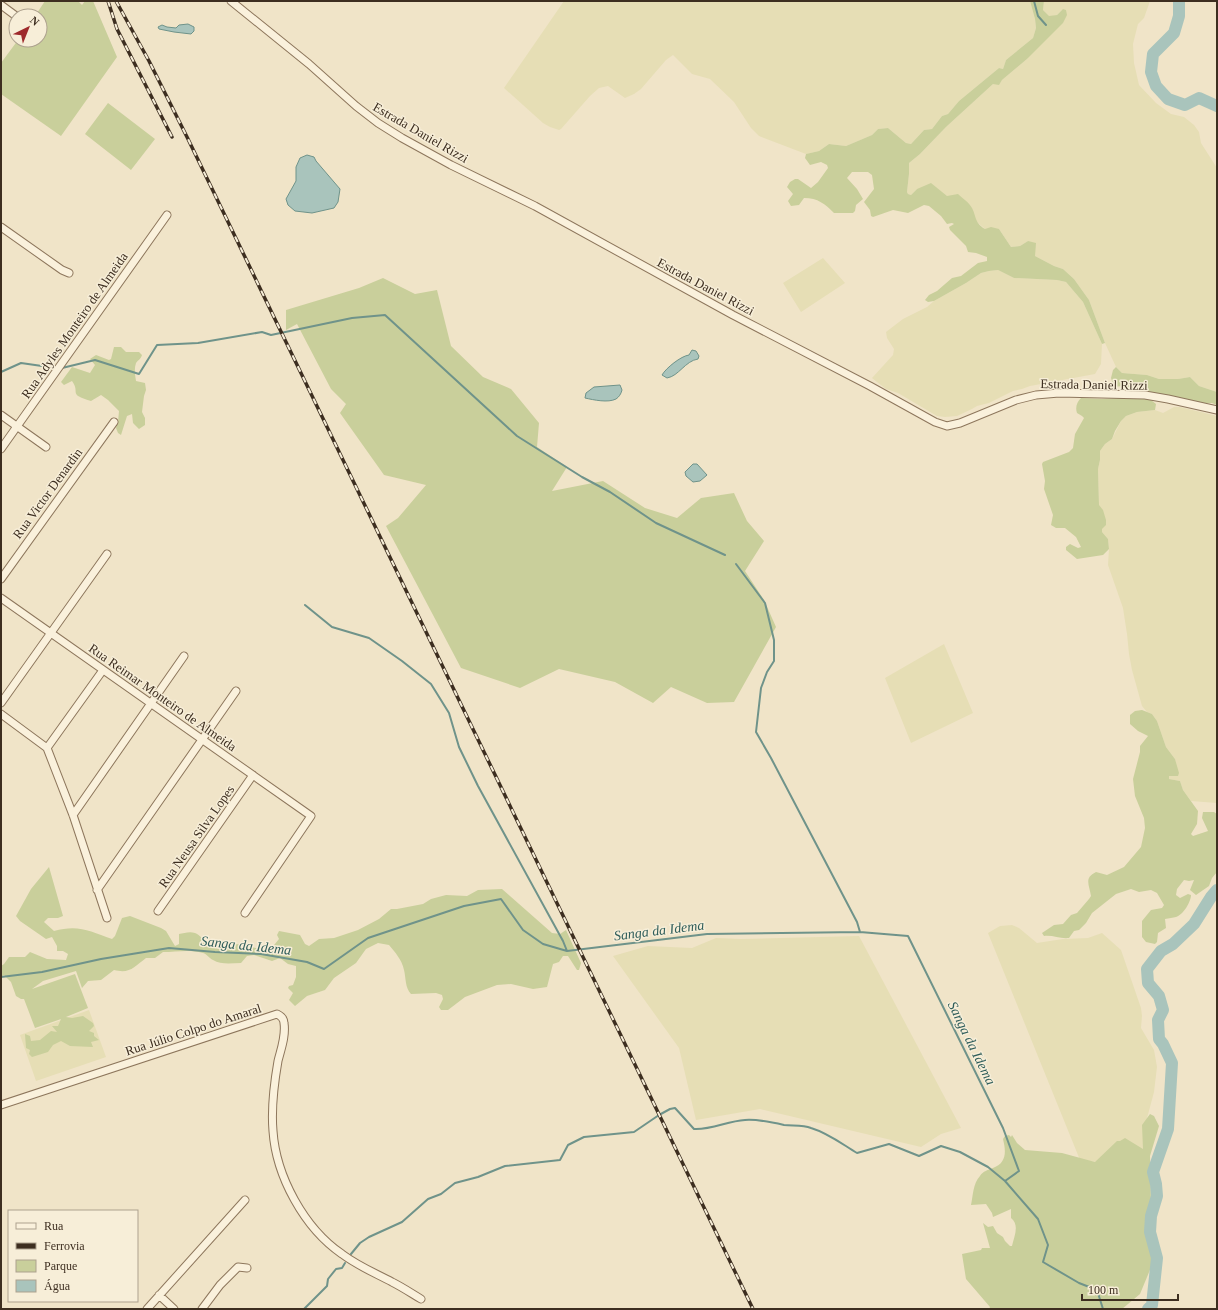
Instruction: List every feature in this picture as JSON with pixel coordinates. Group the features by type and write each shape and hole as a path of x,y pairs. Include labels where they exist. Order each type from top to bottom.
{"street":[{"name":"Estrada Daniel Rizzi","path":"231,1 309,64 356,106 378,123 402,138 535,206 739,318 870,386 935,422 947,426 960,423 1016,400 1036,394 1059,393 1145,395 1217,410"},
{"name":"Rua Adyles Monteiro de Almeida","path":"1,449 167,215"},
{"path":"1,227 62,270 69,273"},
{"path":"1,415 46,447"},
{"name":"Rua Victor Denardin","path":"1,579 114,422"},
{"path":"1,703 107,554"},
{"name":"Rua Reimar Monteiro de Almeida","path":"1,598 311,816 245,913"},
{"path":"73,815 184,656"},
{"path":"47,748 103,670"},
{"path":"97,890 203,740 236,690"},
{"path":"1,714 47,748 73,815 107,918"},
{"name":"Rua Neusa Silva Lopes","path":"158,911 253,775"},
{"name":"Rua Júlio Colpo do Amaral","path":"1,1105 277,1014 282,1016 285,1030 277,1068 272,1107 274,1148 283,1174 302,1212 316,1230 340,1253 421,1299"},
{"path":"147,1309 245,1200"},
{"path":"202,1309 220,1285 238,1267 247,1268"},
{"path":"159,1295 174,1309"}],"shaded area":[{"path":"564,1 1030,1 1036,28 1033,38 1006,60 1003,69 999,68 959,101 948,114 942,116 932,129 924,130 911,144 906,143 888,128 878,129 872,135 846,146 829,144 819,151 806,154 759,136 751,128 734,102 710,79 692,74 673,55 666,60 641,89 634,94 625,98 608,86 599,88 561,129 559,130 550,127 543,123 504,88"},
{"path":"1044,1 1150,1 1144,18 1138,24 1133,44 1134,63 1139,85 1156,103 1171,114 1184,117 1194,125 1199,132 1201,143 1217,168 1217,392 1199,386 1190,377 1178,379 1159,379 1147,375 1122,373 1116,367 1105,343 1089,300 1074,279 1063,269 1035,256 1028,241 1020,246 1011,247 999,229 985,229 976,221 970,205 947,196 917,189 911,195 907,192 909,163 993,84 999,84 1027,59 1063,9 1057,15 1049,17 1043,10"},
{"path":"823,258 845,283 801,312 783,283"},
{"path":"998,270 1014,278 1057,280 1066,282 1083,302 1102,344 1101,364 1095,374 1030,386 1013,391 957,416 945,417 937,416 898,393 886,389 872,378 893,355 894,349 887,338 886,332 903,319 927,307 934,301 981,273"},
{"path":"1174,407 1180,407 1217,416 1217,803 1191,801 1183,790 1180,781 1169,779 1169,776 1177,776 1175,759 1166,747 1157,721 1152,714 1147,712 1142,706 1132,670 1123,608 1108,565 1108,539 1102,532 1099,505 1098,469 1100,451 1105,444 1112,439 1121,421 1126,416 1137,412 1155,410 1163,413"},
{"path":"944,644 973,713 911,743 885,678"},
{"path":"1012,925 1019,928 1037,943 1063,939 1088,938 1102,933 1121,950 1141,1008 1141,1028 1154,1050 1157,1067 1154,1092 1146,1122 1144,1149 1097,1162 1080,1160 988,933 1000,926"},
{"path":"859,936 961,1128 941,1134 921,1147 760,1109 696,1120 679,1048 613,956 648,946 692,948 716,938 741,939"},
{"path":"89,1010 106,1057 36,1081 20,1035"}],"green space":[{"path":"45,1 78,1 82,5 85,1 93,1 117,57 61,136 1,94 1,63 12,48 48,48 48,8 40,8"},
{"path":"1030,1 1044,1 1043,10 1049,16 1057,15 1063,9 1066,10 1067,15 1063,23 1027,59 1002,80 999,85 993,84 909,163 907,192 911,195 917,189 931,183 947,196 958,194 970,205 977,221 981,226 985,229 991,227 999,229 1011,247 1020,246 1028,241 1036,243 1035,256 1063,269 1074,279 1089,300 1105,343 1102,344 1083,302 1066,282 1057,280 1014,278 998,270 989,271 981,273 934,301 928,302 925,300 929,295 937,291 952,278 961,276 978,263 987,261 987,257 968,252 966,246 950,230 949,227 954,224 947,224 941,216 929,206 924,205 908,213 893,210 873,217 871,216 870,210 864,202 874,189 872,175 868,172 852,172 847,178 857,189 863,199 856,205 853,213 834,213 824,204 813,199 804,198 799,205 791,206 788,201 793,194 787,187 790,182 798,179 811,188 818,182 828,168 827,165 821,162 810,165 805,158 806,154 819,151 829,144 846,146 872,135 878,129 888,128 906,143 911,144 924,130 932,129 942,116 948,114 959,101 999,68 1003,69 1006,60 1033,38 1036,28"},
{"path":"108,103 155,139 131,170 85,134"},
{"path":"383,278 415,294 437,290 451,346 483,377 511,389 539,423 537,447 567,467 552,491 603,481 645,508 677,518 701,498 734,493 747,521 764,541 745,571 764,600 776,627 734,702 707,703 671,687 653,703 615,682 559,669 520,688 461,668 386,526 398,518 426,485 384,475 340,413 346,404 331,389 297,324 286,330 286,310 359,288"},
{"path":"114,347 121,347 126,352 139,352 142,355 136,363 135,374 136,381 145,383 146,390 142,412 145,418 145,425 139,429 133,423 132,414 127,416 121,435 118,433 116,428 119,411 108,400 101,395 91,401 84,399 77,395 72,381 64,385 61,382 72,367 90,373 95,365 90,359 96,355 109,360 111,359"},
{"path":"1116,367 1122,373 1147,375 1159,379 1178,379 1190,377 1199,386 1217,392 1217,405 1212,403 1193,404 1170,396 1122,386 1114,387 1111,378 1113,370"},
{"path":"1140,397 1151,400 1156,404 1155,410 1137,412 1126,416 1121,421 1112,439 1105,444 1100,451 1098,469 1099,505 1103,510 1106,520 1106,525 1102,529 1102,532 1108,539 1109,549 1103,555 1077,559 1066,550 1066,547 1070,544 1078,548 1081,547 1076,537 1065,528 1056,528 1051,525 1053,515 1044,489 1045,481 1042,464 1043,462 1069,452 1073,448 1075,434 1084,418 1076,411 1078,401 1081,398 1102,399"},
{"path":"1142,710 1152,714 1157,721 1166,747 1175,759 1179,773 1178,776 1169,776 1169,779 1180,781 1183,790 1198,811 1197,824 1191,834 1193,836 1208,831 1202,818 1203,812 1214,812 1217,814 1217,872 1212,878 1209,886 1196,895 1190,890 1194,880 1184,880 1177,889 1176,895 1180,898 1188,894 1191,895 1190,901 1179,916 1165,919 1166,928 1158,933 1157,942 1155,944 1146,942 1142,937 1142,921 1151,910 1162,908 1164,905 1157,893 1151,890 1139,892 1131,889 1116,894 1092,913 1086,923 1079,930 1074,931 1069,938 1044,936 1042,933 1054,925 1063,924 1071,915 1077,913 1089,899 1091,896 1088,882 1092,874 1096,872 1107,875 1124,867 1141,847 1145,828 1144,818 1135,796 1133,779 1140,752 1140,746 1148,736 1138,731 1130,724 1130,715 1135,711"},
{"path":"49,867 63,916 58,918 48,918 44,922 54,931 77,928 112,939 115,936 122,918 130,916 166,931 175,946 179,944 179,934 191,932 198,935 213,947 221,949 243,944 267,950 271,948 279,939 277,935 279,931 300,935 305,944 309,946 319,939 334,938 358,930 379,919 391,909 423,904 431,899 446,895 467,896 478,890 502,889 552,933 560,934 566,930 581,963 579,970 577,970 568,956 563,956 559,962 553,964 547,987 533,989 511,984 497,985 465,997 448,1010 441,1010 439,1007 443,999 442,995 436,993 411,994 409,992 402,963 389,945 378,943 366,949 356,963 334,978 325,990 307,996 295,1006 289,1000 293,993 288,988 289,986 293,985 296,977 296,966 288,964 280,958 272,961 254,955 247,956 241,963 219,963 198,952 163,952 155,958 146,958 132,969 124,971 114,970 101,980 88,981 82,988 76,971 43,981 32,989 75,974 88,1008 66,1017 72,1018 83,1016 93,1023 94,1026 89,1031 94,1033 94,1036 99,1040 91,1042 93,1047 70,1046 61,1041 53,1045 48,1052 32,1057 29,1054 30,1050 26,1048 25,1034 30,1036 31,1041 40,1040 51,1031 57,1032 52,1026 58,1026 61,1019 35,1028 24,999 16,996 11,982 4,975 1,977 1,966 9,957 25,957 30,952 47,959 66,960 68,954 63,951 57,951 57,946 52,937 46,939 20,921 16,916 31,889"},
{"path":"1150,1114 1154,1116 1159,1126 1150,1156 1151,1205 1147,1234 1151,1241 1152,1265 1140,1294 1122,1309 989,1309 990,1307 966,1279 962,1254 981,1250 982,1248 990,1248 983,1223 988,1227 993,1226 997,1233 1003,1237 1010,1246 1012,1246 1016,1228 1014,1221 1011,1218 1011,1209 993,1217 986,1204 971,1205 978,1179 986,1171 998,1166 1003,1160 1005,1148 1003,1139 1005,1136 1009,1135 1011,1137 1012,1135 1017,1143 1025,1150 1062,1153 1095,1162 1117,1141 1125,1138 1143,1149 1142,1125"}],"water":[{"path":"188,24 194,27 194,31 191,34 159,29 158,27 162,25 176,28 179,25"},
{"path":"307,155 314,157 340,189 338,202 334,208 312,213 295,211 288,205 286,199 296,181 296,167 300,158"},
{"path":"692,350 696,351 699,356 698,359 693,360 671,377 667,378 662,375 674,363 689,355"},
{"path":"620,385 622,390 616,399 605,401 585,398 586,393 594,387"},
{"path":"693,464 697,464 707,475 700,481 693,482 686,476 685,472"}],"waterway":[{"path":"1034,1 1038,16 1046,25"},
{"path":"1179,1 1179,16 1174,33 1153,54 1151,72 1156,86 1168,99 1185,105 1199,98 1217,106"},
{"path":"62,368 95,360 139,374 157,345 198,343 262,332 271,335 352,318 385,315 517,436 582,477 610,492 656,523 725,555"},
{"path":"1,372 21,363 56,368"},
{"path":"736,564 765,603 774,640 774,661 767,672 761,688 756,732 857,922 860,932"},
{"path":"305,605 332,627 369,638 431,684 449,713 459,747 478,786 563,941 567,951"},
{"path":"1148,1309 1152,1305 1157,1258 1150,1232 1151,1216 1157,1196 1153,1172 1168,1129 1172,1063 1159,1039 1158,1020 1163,1010 1159,996 1148,983 1147,969 1161,951 1173,944 1194,924 1217,890"},
{"name":"Sanga da Idema","path":"1,977 42,972 101,959 169,948 261,954 307,962 324,969 368,938 464,906 501,899 523,930 543,944 567,951 707,934 860,932 908,936 1003,1128 1019,1171 1005,1181"},
{"path":"351,1254 360,1243 369,1237 402,1222 428,1199 441,1194 455,1183 478,1177 505,1166 560,1160 568,1145 584,1137 634,1132 659,1115 675,1108 694,1129 707,1128 738,1121 760,1120 784,1125 808,1127 817,1130 857,1153 889,1144 919,1156 941,1146 960,1152 988,1167 1005,1181 1038,1219 1048,1245 1043,1262 1079,1283 1097,1290 1103,1309"},
{"path":"304,1309 327,1286 328,1279 336,1269 342,1268 345,1263"}],"railway":[{"path":"108,1 117,29 172,137"},
{"path":"116,1 149,61 188,139 753,1309"}]}
